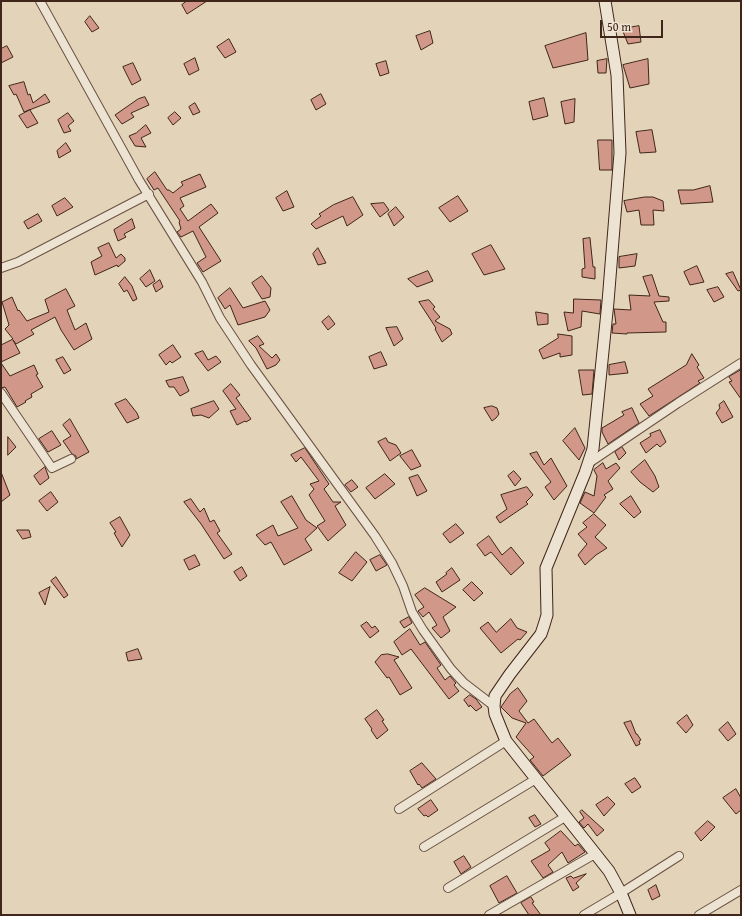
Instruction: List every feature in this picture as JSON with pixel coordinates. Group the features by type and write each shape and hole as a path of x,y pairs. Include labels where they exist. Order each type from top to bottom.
{"street":[{"path":"40,1 139,180 202,282 220,318 251,365 375,536 392,563 403,586 412,612 451,670 464,683 494,706"},
{"path":"605,1 617,75 620,153 593,448 586,473 546,568 547,615 541,634 495,696 494,706 495,714 506,741 609,871 621,893 630,915"},
{"path":"1,268 18,262 149,194"},
{"path":"589,463 678,403 741,363"},
{"path":"1,393 52,468 71,459"},
{"path":"399,809 506,741"},
{"path":"424,847 536,779"},
{"path":"448,888 565,816"},
{"path":"489,915 595,854"},
{"path":"584,915 679,856"},
{"path":"700,915 741,890"}],"building":[{"path":"187,1 207,1 187,14 182,5"},
{"path":"90,16 99,28 92,32 85,22"},
{"path":"639,26 641,42 628,44 622,29"},
{"path":"430,31 433,43 421,50 416,36"},
{"path":"586,33 588,60 553,68 545,46"},
{"path":"229,39 236,52 225,58 217,47"},
{"path":"7,46 13,57 1,63 1,49"},
{"path":"195,58 199,70 189,75 184,64"},
{"path":"607,59 606,73 598,73 597,61"},
{"path":"648,59 649,84 630,88 623,65"},
{"path":"386,61 389,73 380,76 376,64"},
{"path":"133,63 141,80 132,85 123,67"},
{"path":"24,82 28,95 30,94 33,103 45,94 50,102 24,112 16,94 14,95 9,86"},
{"path":"321,94 326,104 316,110 311,100"},
{"path":"145,97 149,105 131,113 134,117 122,124 115,115 138,99"},
{"path":"544,98 548,116 533,120 529,102"},
{"path":"575,99 574,122 565,124 561,102"},
{"path":"195,103 200,112 193,115 189,107"},
{"path":"30,110 38,123 27,128 19,116"},
{"path":"175,112 181,118 173,125 168,118"},
{"path":"68,113 74,121 68,126 71,131 64,133 58,120"},
{"path":"146,125 151,133 141,138 146,147 135,146 129,136 136,133"},
{"path":"652,130 656,152 640,153 636,132"},
{"path":"598,140 612,140 612,170 600,170"},
{"path":"66,143 71,151 59,158 57,151"},
{"path":"155,172 167,190 173,193 183,185 181,182 200,174 206,187 180,198 184,206 180,209 188,221 211,204 218,213 199,227 221,261 203,272 197,263 206,257 193,231 181,237 177,232 181,229 180,221 158,188 154,190 147,179"},
{"path":"710,186 713,202 681,204 678,190 693,190"},
{"path":"287,191 294,207 283,211 276,198"},
{"path":"458,196 468,211 450,222 439,208"},
{"path":"353,197 363,215 347,226 343,216 316,229 311,224 321,216 319,214 333,205"},
{"path":"653,197 663,201 664,211 653,210 654,225 641,225 639,210 627,212 624,201"},
{"path":"65,198 73,207 57,216 52,206"},
{"path":"384,203 389,210 380,217 371,204"},
{"path":"396,207 404,217 394,226 388,214"},
{"path":"38,214 42,221 28,229 24,222"},
{"path":"132,219 135,228 124,234 126,237 118,241 114,230"},
{"path":"590,238 593,267 595,267 595,279 582,277 582,269 585,268 583,239"},
{"path":"109,243 116,258 121,254 125,258 125,261 118,267 117,265 95,275 91,262 102,256 98,248"},
{"path":"491,245 505,269 484,275 472,254"},
{"path":"318,248 326,263 318,265 313,254"},
{"path":"637,254 635,266 619,268 619,257"},
{"path":"697,266 704,282 690,285 684,272"},
{"path":"150,270 155,281 146,287 140,279"},
{"path":"428,271 433,281 417,287 408,279"},
{"path":"733,272 741,290 738,291 726,274"},
{"path":"652,275 659,296 669,297 669,301 654,302 663,322 666,322 666,332 627,334 612,333 613,324 616,324 614,309 631,310 629,295 650,296 643,277"},
{"path":"262,276 271,288 270,297 262,299 252,283"},
{"path":"125,277 132,286 137,299 133,301 127,290 124,292 119,284"},
{"path":"160,280 163,287 156,292 153,285"},
{"path":"718,287 724,297 714,302 707,290"},
{"path":"230,288 243,308 265,301 270,310 265,317 238,325 230,305 225,309 218,298"},
{"path":"66,289 75,306 67,310 75,330 86,323 92,339 74,350 61,330 55,317 31,330 34,334 16,344 13,340 20,353 1,362 1,345 13,339 5,329 9,325 2,302 12,297 18,311 19,310 27,321 49,312 45,300"},
{"path":"574,299 601,300 600,314 582,311 581,327 568,331 564,312 573,313"},
{"path":"429,300 435,307 433,309 440,317 435,321 450,329 452,334 442,342 435,329 436,328 419,302"},
{"path":"536,312 548,314 548,324 538,325"},
{"path":"329,316 335,324 328,330 322,322"},
{"path":"397,327 403,339 394,346 386,328"},
{"path":"558,334 572,336 572,355 560,357 560,353 543,359 539,350 558,338"},
{"path":"258,336 264,344 259,346 272,358 276,354 280,360 276,365 267,369 256,348 249,341"},
{"path":"173,345 181,357 172,363 170,361 166,365 159,355"},
{"path":"203,351 208,360 216,356 221,362 208,371 195,354"},
{"path":"381,352 387,365 374,369 369,357"},
{"path":"692,354 699,365 697,367 704,378 698,381 700,383 649,416 640,404 653,396 648,389 686,365"},
{"path":"63,357 71,370 64,374 56,360"},
{"path":"625,362 628,373 609,375 609,365"},
{"path":"1,363 10,376 34,365 38,374 36,375 43,387 31,394 32,397 17,407 5,387 1,388"},
{"path":"579,370 594,370 592,394 583,395"},
{"path":"741,370 741,399 729,382 732,381 729,377"},
{"path":"183,377 189,391 180,396 174,387 169,387 166,381"},
{"path":"231,384 240,395 236,398 251,419 237,425 230,411 236,409 223,391"},
{"path":"126,399 139,418 127,423 115,404"},
{"path":"214,401 219,409 209,418 201,415 193,416 191,409"},
{"path":"724,401 733,417 722,423 716,413 720,408 719,405"},
{"path":"492,406 497,408 499,414 492,421 484,408"},
{"path":"632,408 639,423 608,444 602,432 602,428 624,415 622,412"},
{"path":"70,419 89,452 76,459 76,456 72,454 63,441 71,436 63,425"},
{"path":"575,428 585,448 579,460 563,441"},
{"path":"660,430 666,442 660,447 657,444 646,453 640,443 651,436 650,434"},
{"path":"52,431 61,445 48,452 39,439"},
{"path":"8,437 16,447 8,455"},
{"path":"386,438 388,442 396,445 401,453 390,461 378,442"},
{"path":"622,447 626,453 619,460 615,452"},
{"path":"305,448 329,484 324,489 333,502 341,502 335,506 346,525 328,541 317,526 325,521 309,495 314,489 310,484 319,481 301,457 296,462 291,455"},
{"path":"412,450 421,466 411,470 400,456"},
{"path":"537,452 544,465 551,458 567,486 554,500 545,487 551,482 530,454"},
{"path":"645,460 655,476 659,487 653,492 640,482 631,472"},
{"path":"603,463 606,469 616,463 620,468 608,481 613,489 604,495 606,497 594,513 580,503 585,492 594,496 597,476 594,470"},
{"path":"45,467 49,478 40,485 34,476"},
{"path":"514,471 521,479 515,486 508,476"},
{"path":"1,472 10,495 1,502"},
{"path":"385,474 395,484 375,499 366,488"},
{"path":"418,475 427,491 417,496 409,478"},
{"path":"352,480 358,487 351,492 345,485"},
{"path":"527,487 533,495 526,502 528,504 500,523 496,517 507,509 501,495"},
{"path":"51,492 58,502 47,511 39,501"},
{"path":"292,496 306,520 317,528 305,539 312,550 284,565 271,542 265,545 256,535 273,525 278,536 298,528 281,502"},
{"path":"631,496 641,512 634,518 620,504"},
{"path":"191,499 200,512 204,508 210,522 214,520 220,531 217,533 232,554 224,559 201,524 184,502"},
{"path":"594,514 606,525 595,537 607,548 585,565 578,555 587,544 578,534 587,527 583,523"},
{"path":"120,517 130,535 122,547 114,533 116,532 110,523"},
{"path":"456,524 464,533 450,543 443,534"},
{"path":"17,530 29,530 31,537 23,539"},
{"path":"489,536 502,555 511,547 524,563 511,575 491,552 485,556 477,545"},
{"path":"356,552 367,562 352,581 339,573"},
{"path":"195,555 200,565 189,570 184,560"},
{"path":"380,555 387,565 376,571 370,560"},
{"path":"242,567 247,576 240,581 234,572"},
{"path":"452,568 460,580 442,592 436,582 447,574 446,573"},
{"path":"56,577 68,595 64,598 51,581"},
{"path":"472,582 483,593 474,601 463,590"},
{"path":"50,587 45,605 39,593"},
{"path":"425,588 456,607 443,617 450,631 441,638 432,628 437,625 429,612 423,617 418,611 424,607 415,595"},
{"path":"409,617 412,623 404,628 400,622"},
{"path":"511,619 517,628 527,632 520,640 518,639 501,653 480,628 488,622 496,632"},
{"path":"367,622 372,628 375,626 379,631 370,638 361,626"},
{"path":"410,629 420,645 425,642 441,665 437,668 445,680 450,676 456,683 454,685 459,691 449,699 411,649 402,655 394,642"},
{"path":"138,649 142,659 128,661 126,653"},
{"path":"388,654 399,657 394,660 412,688 400,695 389,677 387,678 375,662 381,655"},
{"path":"518,688 527,701 519,711 528,723 534,719 552,743 558,738 571,755 543,776 530,760 534,757 516,737 526,723 512,718 501,707 510,694"},
{"path":"470,695 476,699 482,707 476,711 470,705 469,707 464,700"},
{"path":"377,710 384,720 382,721 388,730 377,739 365,719"},
{"path":"687,715 693,725 686,733 677,723"},
{"path":"631,721 636,734 641,740 639,741 640,744 636,746 624,723"},
{"path":"728,722 736,734 728,741 719,730"},
{"path":"422,763 436,779 422,788 419,784 418,785 410,771"},
{"path":"635,778 641,787 632,793 625,784"},
{"path":"736,789 741,798 741,810 736,814 723,798"},
{"path":"608,797 615,804 604,816 596,805"},
{"path":"431,800 438,810 428,817 426,815 424,816 418,809"},
{"path":"582,810 604,830 597,836 588,824 584,828 579,822 584,818 580,812"},
{"path":"535,815 541,824 535,827 529,818"},
{"path":"708,821 715,827 701,841 695,833"},
{"path":"561,831 575,846 578,844 585,852 568,863 562,852 548,865 553,872 543,878 531,861 550,850 545,843"},
{"path":"464,856 471,867 461,874 454,862"},
{"path":"586,874 576,883 579,887 573,891 566,878 571,876 573,878"},
{"path":"507,876 517,893 499,903 490,886"},
{"path":"656,885 660,896 652,900 648,890"},
{"path":"531,897 534,902 532,903 541,915 529,915 521,903"}]}
